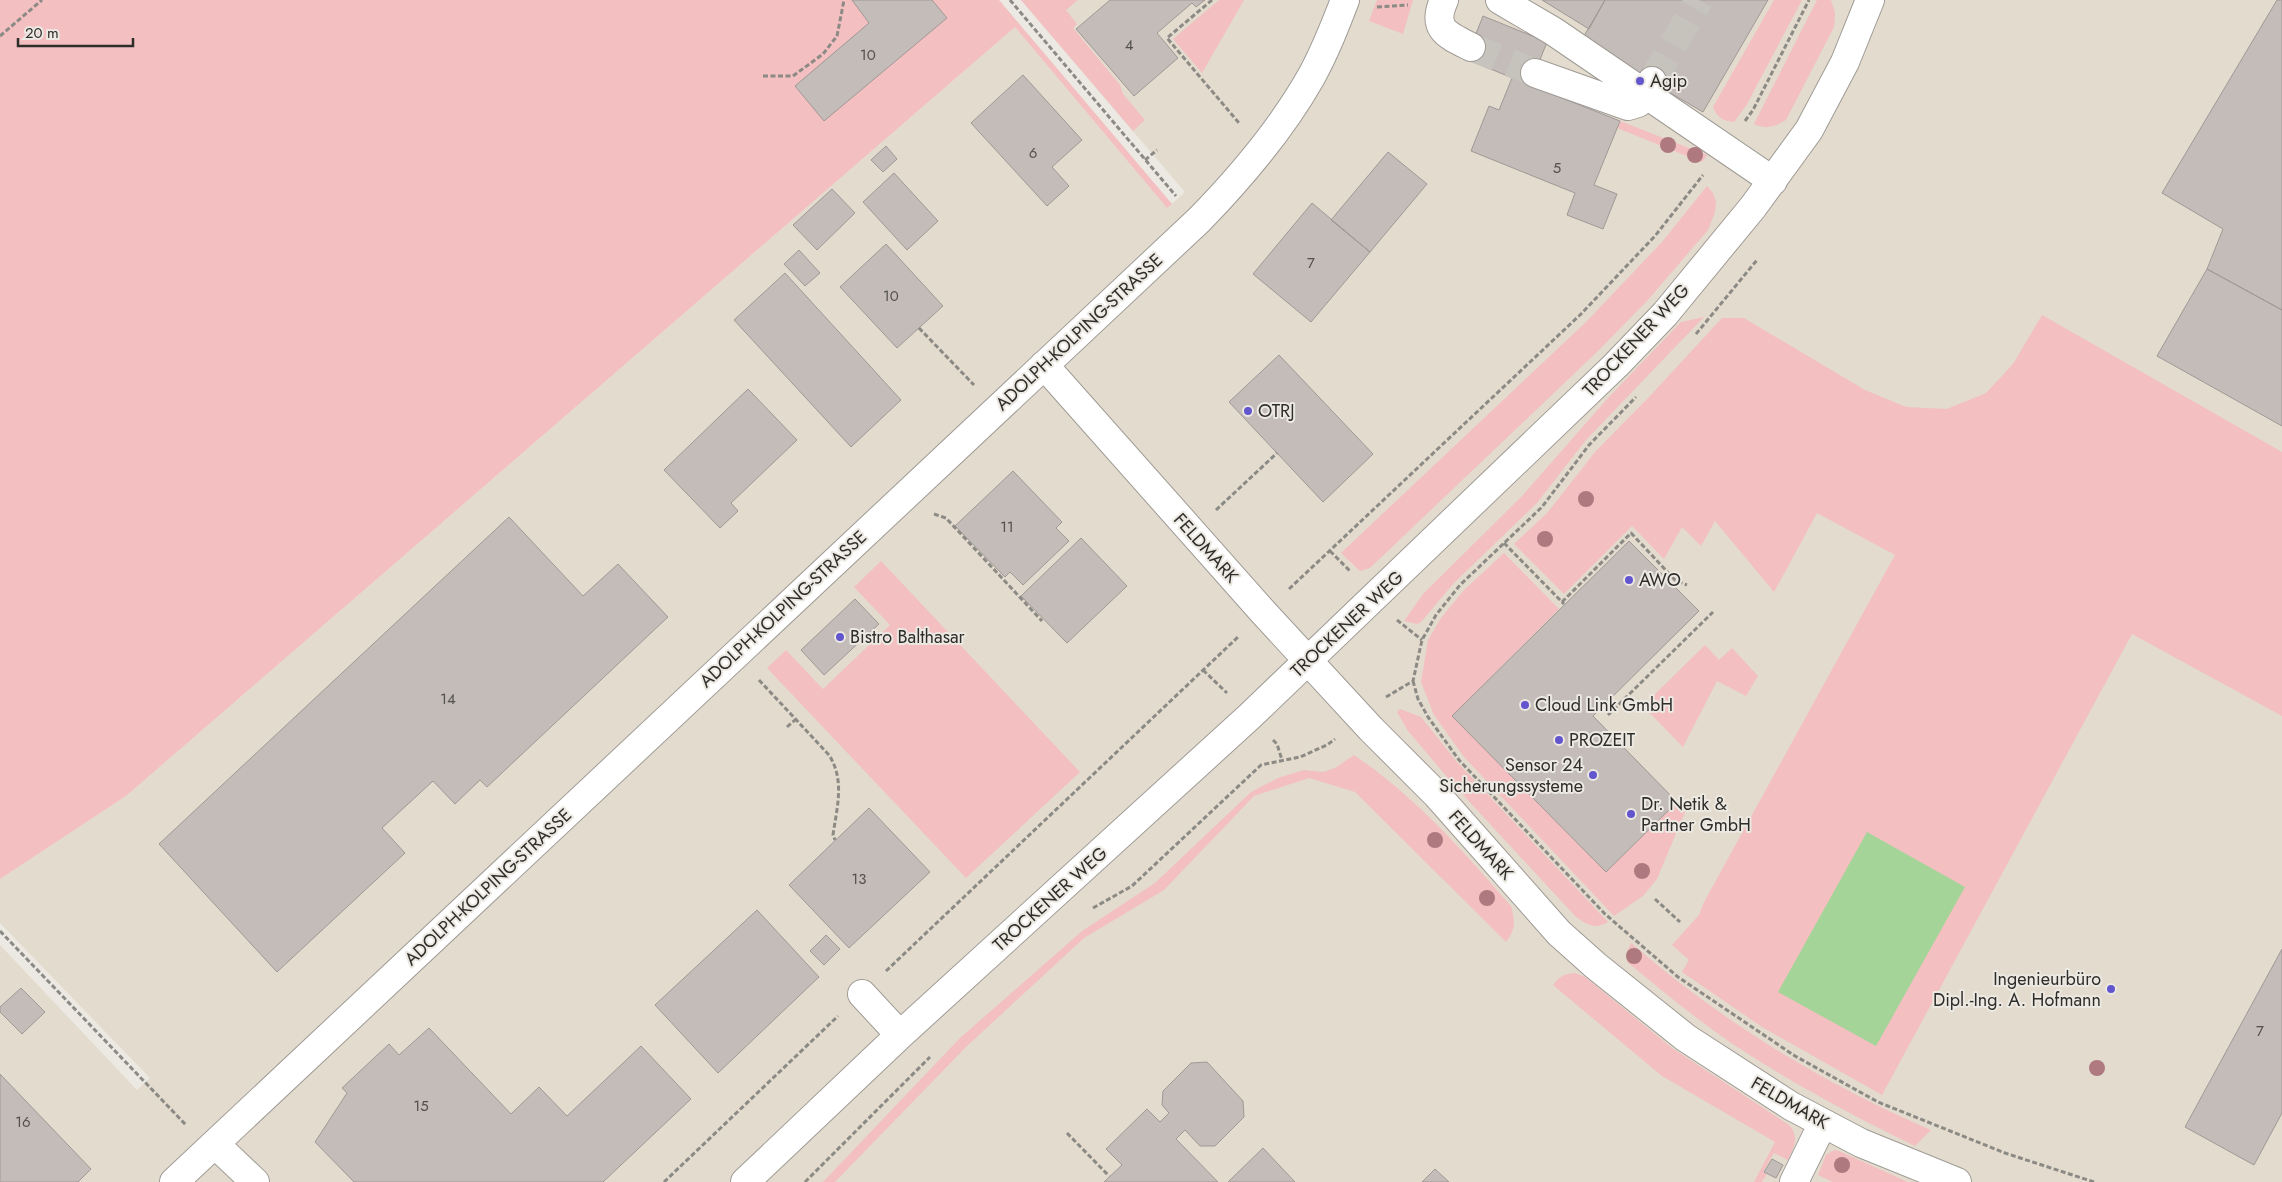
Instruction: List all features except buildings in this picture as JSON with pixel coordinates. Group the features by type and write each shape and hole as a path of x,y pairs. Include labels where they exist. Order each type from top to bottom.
{"street":[{"path":"1444,0 1438,12 1438,20 1443,30 1451,37 1470,47"},
{"name":"TROCKENER WEG","path":"745,1182 900,1034 1210,753 1616,365 1664,314 1773,181 1809,130 1844,62 1870,0"},
{"path":"1513,3 1553,31 1648,87 1773,181"},
{"name":"ADOLPH-KOLPING-STRASSE","path":"174,1182 1199,220 1230,189 1292,110 1357,4"},
{"path":"1535,73 1628,106 1638,103 1648,87"},
{"name":"FELDMARK","path":"1044,364 1192,532 1308,660 1437,795 1559,933 1596,966 1701,1049 1791,1106 1861,1143 1957,1182"},
{"path":"862,994 900,1034"},
{"path":"1794,1182 1823,1123"},
{"path":"215,1144 255,1182"}],"path":[{"path":"0,36 42,0"},
{"path":"763,76 793,76 823,54 837,36 844,0"},
{"path":"1010,0 1145,160 1199,220"},
{"path":"1212,0 1167,38 1240,123 1266,145"},
{"path":"1357,4 1413,5"},
{"path":"1145,160 1157,150"},
{"path":"919,328 996,410"},
{"path":"1192,532 1277,454"},
{"path":"911,490 931,512 946,518 1042,621"},
{"path":"1504,543 1563,603 1630,534 1675,580 1687,585"},
{"path":"1330,551 1350,572"},
{"path":"1608,715 1713,612"},
{"path":"1404,627 1422,640"},
{"path":"735,654 829,755 839,777 833,835 835,840"},
{"path":"1203,670 1223,689"},
{"path":"1413,681 1418,698 1428,717 1459,760 1606,914 1678,977 1795,1056 1878,1102 2005,1153 2094,1182"},
{"path":"788,727 796,719"},
{"path":"1277,744 1282,760"},
{"path":"1655,899 1680,922"},
{"path":"0,931 191,1130 215,1144"},
{"path":"1067,1133 1110,1176"}],"shaded area":[{"path":"0,0 999,0 1172,204 1167,208 1015,27 126,796 0,879"},
{"path":"1021,0 1078,0 1066,10 1077,24 1073,28 1120,85 1123,94 1145,120 1133,131"},
{"path":"1033,0 2282,0 2282,1182 0,1182 0,945 137,1090 150,1078 0,923 0,879 126,796 1015,27 1167,208 1185,192 1026,6"},
{"path":"1219,0 1244,0 1202,73 1173,39"},
{"path":"1377,0 1413,0 1403,34 1369,21"},
{"path":"1774,0 1802,0 1746,106 1734,122 1727,121 1716,113 1713,107"},
{"path":"1817,0 1831,0 1835,13 1834,27 1786,120 1770,127 1754,124"},
{"path":"1620,121 1707,155 1702,162 1617,128"},
{"path":"1707,186 1713,193 1716,201 1715,212 1708,230 1647,301 1598,351 1370,568 1360,571 1341,553 1587,321 1662,242"},
{"path":"2042,315 2282,452 2282,716 2132,634 1882,1095 1762,1027 1682,972 1689,960 1672,945 1699,915 1703,904 1895,555 1817,513 1774,592 1715,521 1701,546 1682,527 1664,559 1632,526 1564,594 1514,544 1548,512 1595,452 1722,318 1744,318 1865,390 1906,407 1947,409 1986,393 2013,364"},
{"path":"1704,317 1586,440 1537,503 1454,583 1421,622 1417,624 1404,621 1423,594 1522,496 1608,398 1681,322"},
{"path":"1504,553 1559,609 1452,716 1606,872 1677,802 1685,812 1657,879 1643,896 1614,916 1464,757 1434,715 1421,682 1428,640 1441,618 1464,590"},
{"path":"881,561 1080,772 966,878 767,668 786,650 823,689 890,625 854,587"},
{"path":"1705,645 1719,660 1732,648 1758,676 1746,696 1717,681 1683,747 1643,706"},
{"path":"1400,709 1421,717 1457,762 1608,922 1599,926 1592,926 1576,917 1453,784 1408,731 1397,712"},
{"path":"1354,755 1377,771 1437,825 1511,906 1514,925 1512,933 1506,942 1355,792 1309,778 1254,796 1164,890 1084,938 966,1047 835,1182 823,1182 960,1038 1082,931 1155,883 1251,792 1278,778 1304,770 1323,772 1335,768"},
{"path":"1867,832 1965,887 1876,1046 1778,992"},
{"path":"1631,943 1701,999 1774,1048 1851,1092 1931,1130 1915,1146 1828,1102 1765,1065 1699,1020 1627,962 1627,952"},
{"path":"1575,973 1585,977 1672,1048 1789,1125 1794,1134 1795,1142 1788,1160 1774,1153 1763,1172 1767,1174 1762,1182 1754,1182 1775,1142 1662,1076 1553,985 1562,976"},
{"path":"1834,1150 1908,1182 1833,1182 1818,1175 1826,1155"}],"tunnel":[{"path":"1652,81 1699,0"},
{"path":"1471,47 1535,73"}],"place":[{"name":"Agip","path":"1640,81"},
{"name":"OTRJ","path":"1248,411"},
{"name":"AWO","path":"1629,580"},
{"name":"Bistro Balthasar","path":"840,637"},
{"name":"Cloud Link GmbH","path":"1525,705"},
{"name":"PROZEIT","path":"1559,740"},
{"name":"Sensor 24 Sicherungssysteme","path":"1593,775"},
{"name":"Dr. Netik & Partner GmbH","path":"1631,814"},
{"name":"Ingenieurbüro Dipl.-Ing. A. Hofmann","path":"2111,989"}]}
